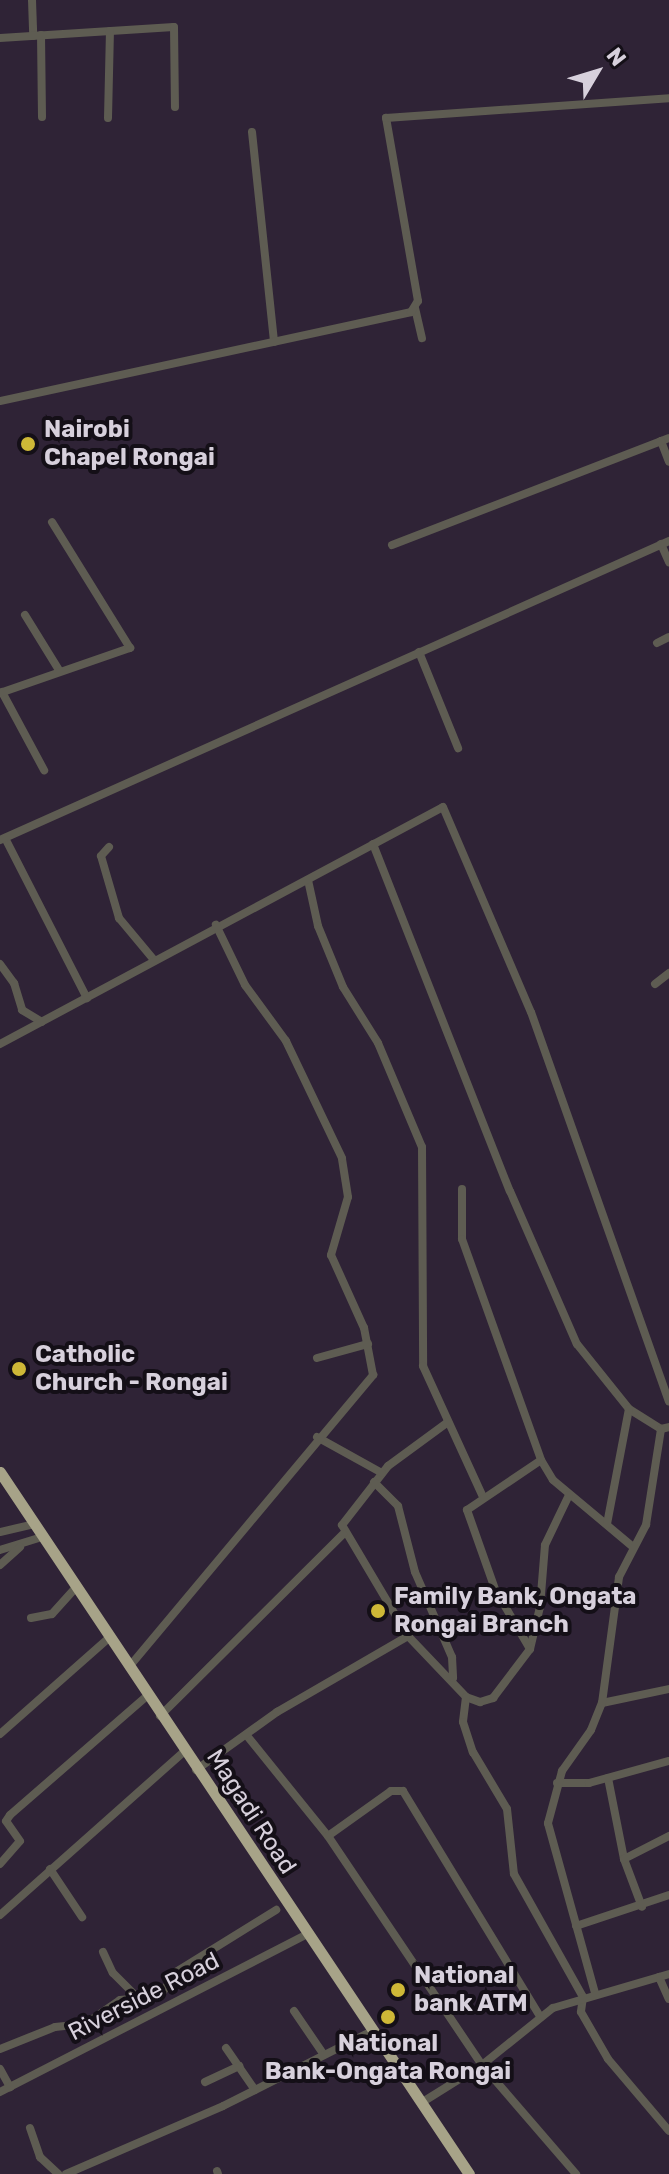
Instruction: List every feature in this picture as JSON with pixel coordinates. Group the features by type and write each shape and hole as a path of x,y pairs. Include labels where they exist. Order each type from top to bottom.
{"highway":[{"name":"Magadi Road","path":"0,1472 4,1487 34,1524 306,1935 469,2174"}],"street":[{"path":"32,0 42,117"},
{"path":"0,38 174,27 175,107"},
{"path":"108,118 110,31"},
{"path":"422,338 386,118 669,98"},
{"path":"252,132 274,342"},
{"path":"0,401 415,308"},
{"path":"392,545 665,440 669,462"},
{"path":"44,770 1,692 130,645 52,522"},
{"path":"87,998 2,839 665,542 669,562"},
{"path":"25,615 59,670"},
{"path":"657,643 669,637"},
{"path":"419,652 458,748"},
{"path":"0,1044 216,925 308,880 443,807 531,1012 669,1401"},
{"path":"373,844 510,1191 573,1334 629,1409 665,1428 646,1525 632,1546 614,1606 602,1703 557,1783 548,1823 550,1843 595,1993"},
{"path":"109,847 101,856 119,918 154,960"},
{"path":"308,880 318,926 343,987 378,1043 422,1147 423,1366 483,1497"},
{"path":"128,1668 317,1437 370,1382 368,1344 331,1255 348,1197 342,1158 286,1041 245,985 216,925"},
{"path":"0,964 14,983 22,1010 42,1022"},
{"path":"655,984 669,973"},
{"path":"462,1189 462,1239 541,1460 569,1495 632,1546"},
{"path":"317,1358 368,1344"},
{"path":"607,1524 629,1409"},
{"path":"448,1422 411,1444 382,1473 344,1517 343,1534 408,1636 453,1679 466,1697 480,1702 493,1698 530,1649 540,1607 545,1545 569,1495"},
{"path":"317,1437 382,1473"},
{"path":"530,1649 500,1598 467,1517 467,1510 541,1460"},
{"path":"374,1482 398,1506 415,1572 452,1657 453,1679"},
{"path":"0,1532 34,1524"},
{"path":"160,1716 343,1534"},
{"path":"0,1550 42,1537"},
{"path":"0,1565 23,1544"},
{"path":"31,1618 52,1614 76,1587"},
{"path":"196,1770 248,1737 277,1712 408,1636"},
{"path":"0,1734 109,1638"},
{"path":"602,1703 669,1689"},
{"path":"0,1864 20,1841 6,1821 10,1815 147,1696"},
{"path":"466,1697 463,1722 473,1752 507,1809 514,1874 583,1997 581,2012 608,2059 669,2131"},
{"path":"248,1737 328,1836 482,2065 576,2174"},
{"path":"0,1915 185,1751"},
{"path":"557,1783 608,1778 669,1761"},
{"path":"608,1778 624,1859 642,1907"},
{"path":"328,1836 391,1791 403,1791 540,2016"},
{"path":"624,1859 669,1836"},
{"path":"50,1869 82,1917"},
{"path":"576,1926 642,1907 669,1895"},
{"path":"0,2049 55,2027 85,2024 105,2006 160,1996 176,1972 276,1910"},
{"name":"Riverside Road","path":"0,2092 306,1935"},
{"path":"103,1952 113,1973 138,1998"},
{"path":"421,2103 482,2065 540,2016 583,1997 664,1976 669,1999"},
{"path":"294,2011 324,2055"},
{"path":"66,2174 255,2090 372,2031"},
{"path":"226,2048 255,2090"},
{"path":"205,2082 239,2066"},
{"path":"0,2069 10,2087"},
{"path":"30,2128 40,2157 58,2174"}],"place":[{"name":"Nairobi Chapel Rongai","path":"28,444"},
{"name":"Catholic Church - Rongai","path":"19,1369"},
{"name":"Family Bank, Ongata Rongai Branch","path":"378,1611"},
{"name":"National bank ATM","path":"398,1990"},
{"name":"National Bank-Ongata Rongai","path":"388,2017"}]}
